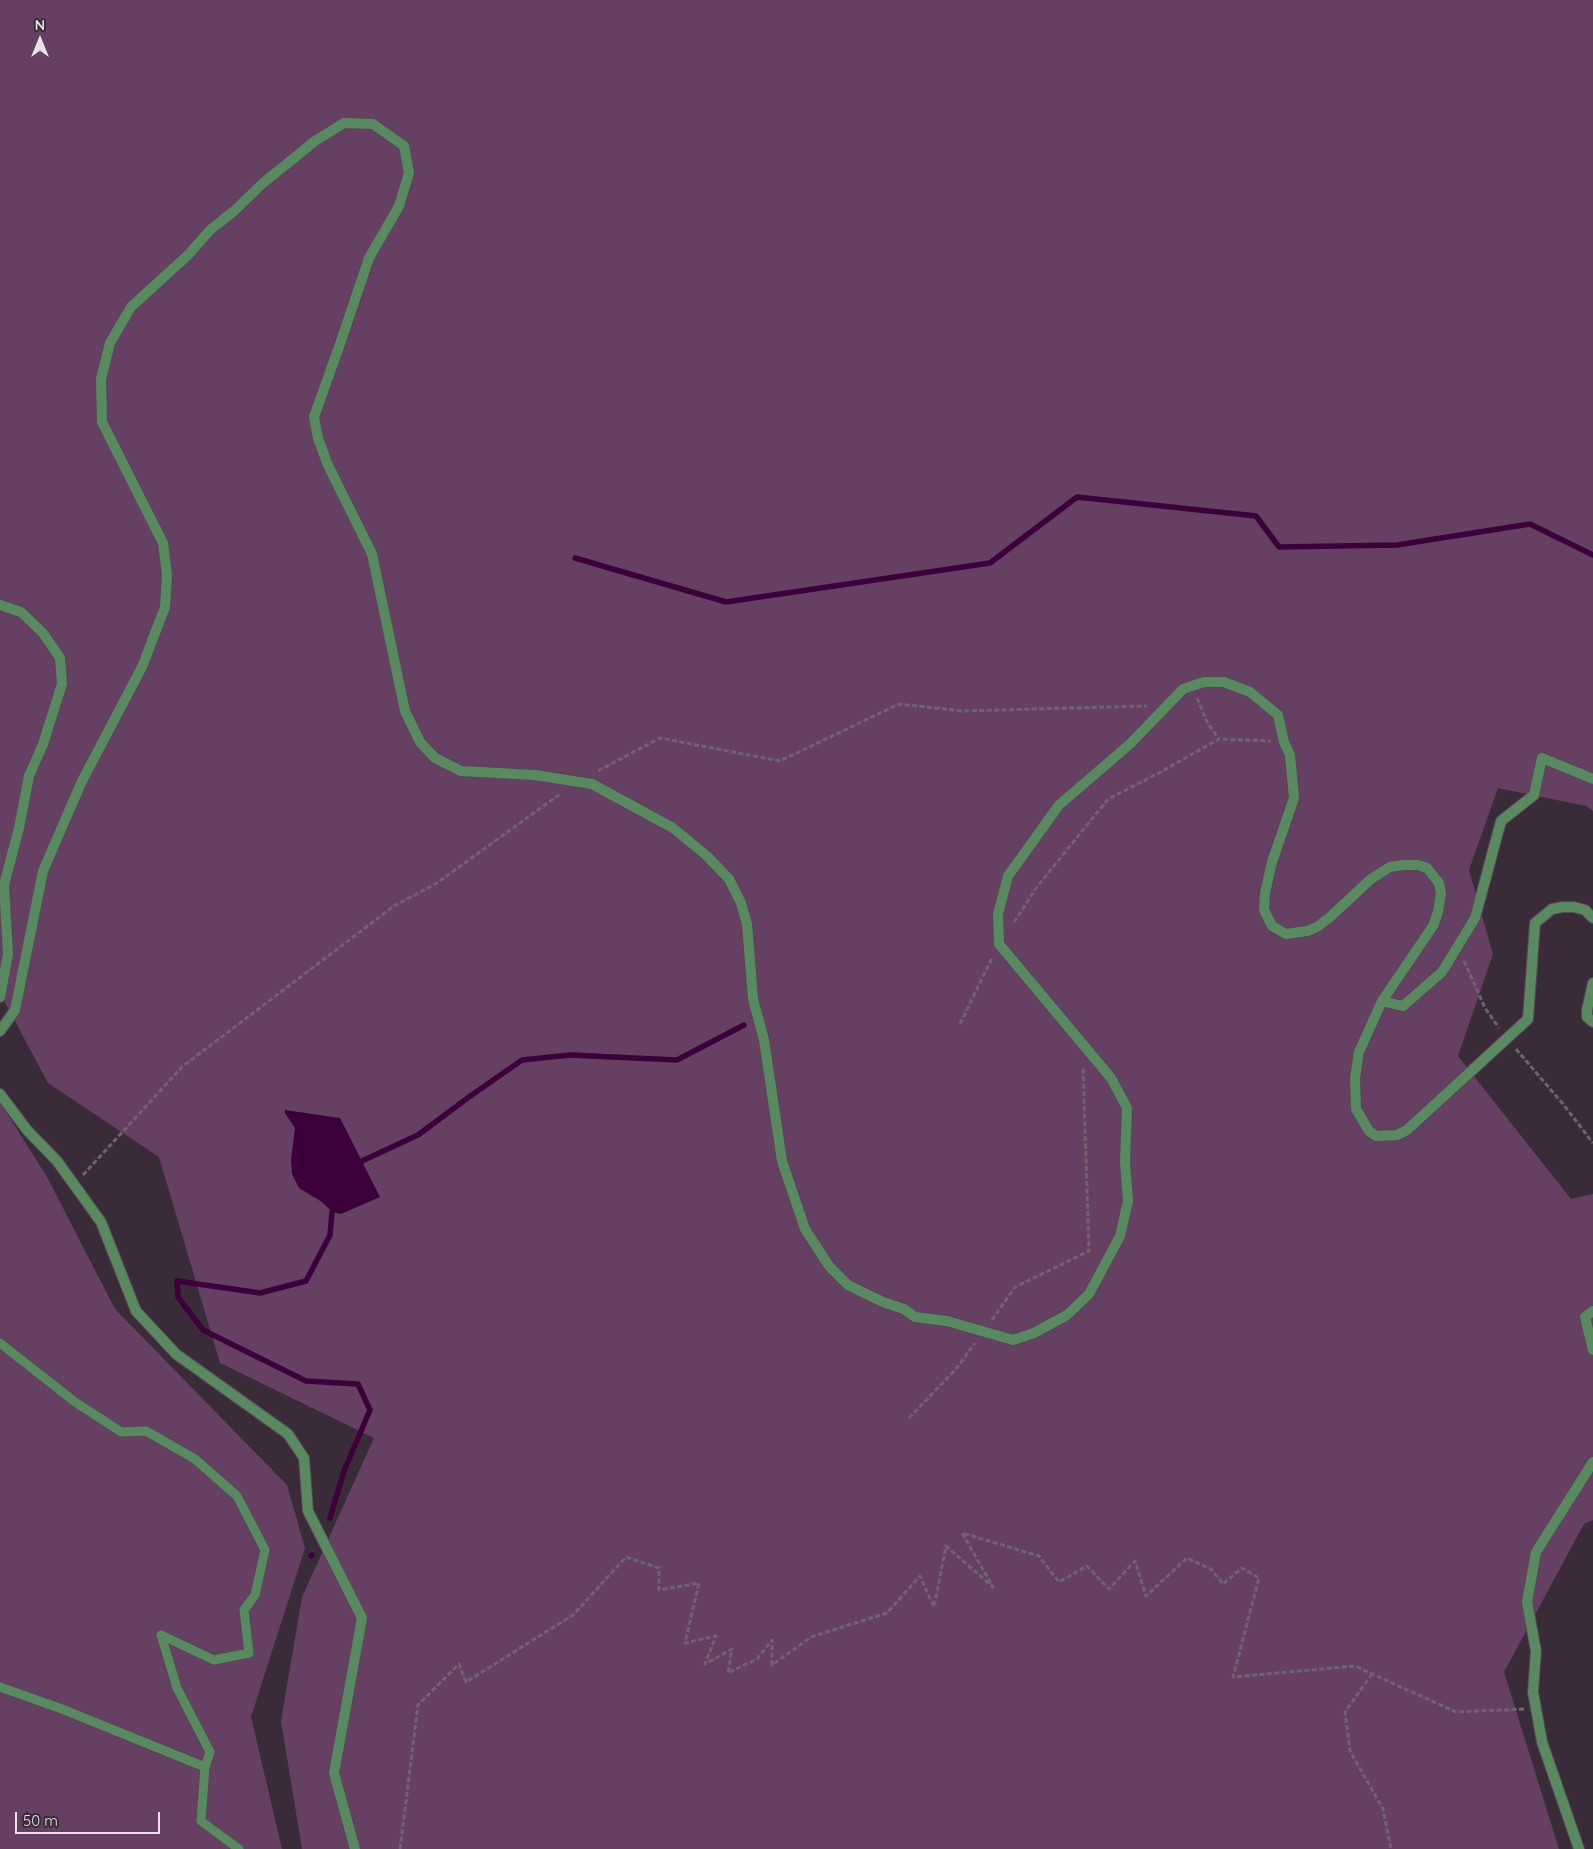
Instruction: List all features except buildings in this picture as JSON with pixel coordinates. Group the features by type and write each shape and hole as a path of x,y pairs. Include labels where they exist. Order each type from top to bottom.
{"street":[{"path":"0,1031 15,1010 43,871 82,781 142,668 164,607 167,575 163,543 102,422 101,379 110,343 131,306 188,255 210,230 234,211 263,183 315,141 344,123 372,124 404,146 409,173 399,206 369,258 342,341 314,416 318,438 327,463 372,554 405,711 420,742 435,758 461,771 536,774 592,784 673,828 707,856 729,879 741,903 747,924 753,999 764,1040 782,1162 805,1229 829,1266 848,1285 882,1302 904,1309 915,1317 948,1321 1013,1340 1034,1333 1067,1315 1089,1294 1120,1236 1128,1201 1125,1162 1127,1108 1111,1078 999,944 998,914 1008,876 1060,805 1130,744 1183,689 1204,682 1224,682 1250,692 1278,715 1284,742 1290,755 1294,798 1272,862 1265,893 1264,910 1272,926 1286,934 1307,931 1317,927 1371,879 1390,866 1418,865 1427,868 1439,883 1442,894 1433,926 1382,1001 1359,1052 1355,1078 1356,1109 1368,1131 1376,1136 1397,1135 1407,1130 1528,1019 1535,923 1552,909 1562,907 1574,907 1585,910 1593,918"},
{"path":"0,605 21,612 43,633 60,658 62,684 43,744 29,776 19,828 4,884 8,954 0,998"},
{"path":"1382,1001 1403,1006 1442,972 1475,918 1501,821 1534,795 1542,758 1593,778"},
{"path":"1593,983 1586,1010 1587,1017 1593,1022"},
{"path":"0,1094 27,1130 57,1161 101,1222 136,1311 176,1354 288,1434 304,1458 308,1510 362,1618 334,1773 355,1849"},
{"path":"1593,1311 1585,1317 1593,1350"},
{"path":"1580,1849 1542,1742 1533,1692 1536,1651 1527,1602 1536,1552 1593,1462"}],"lane":[{"path":"0,1342 75,1402 121,1432 146,1431 195,1459 237,1496 265,1550 255,1595 244,1610 249,1652 214,1660 161,1635 177,1688 210,1752 205,1767 201,1820 239,1849"},
{"path":"0,1687 62,1709 205,1767"}],"path":[{"path":"1191,686 1207,722 1219,739"},
{"path":"74,1184 182,1067 394,906 437,883 577,782 660,738 780,761 899,704 962,711 1167,706"},
{"path":"960,1024 999,944 1037,887 1108,799 1219,739 1284,742"},
{"path":"910,1418 956,1369 1015,1287 1089,1251 1082,1044"},
{"path":"400,1849 418,1705 459,1664 466,1682 573,1615 626,1557 659,1568 659,1590 699,1583 685,1643 716,1636 705,1664 732,1649 728,1673 757,1659 772,1640 772,1665 811,1637 887,1613 920,1576 934,1607 946,1546 993,1587 962,1533 1039,1556 1059,1582 1087,1566 1109,1589 1135,1560 1146,1596 1187,1558 1211,1569 1223,1584 1242,1568 1259,1578 1233,1677 1355,1666 1456,1712 1536,1708"},
{"path":"1372,1674 1345,1712 1350,1751 1383,1809 1391,1849"}],"shaded area":[{"path":"0,0 1593,0 1593,811 1586,806 1498,788 1469,870 1493,954 1458,1056 1571,1199 1593,1194 1593,1520 1584,1524 1504,1672 1559,1849 302,1849 281,1721 302,1597 374,1438 220,1363 159,1157 48,1083 0,993"},
{"path":"0,1102 47,1177 115,1309 287,1485 305,1548 251,1717 282,1849 0,1849"},
{"path":"285,1110 340,1118 380,1197 341,1214 332,1212 322,1202 299,1188 292,1174 291,1160 295,1128"}],"waterway":[{"path":"575,558 726,602 990,563 1077,497 1256,516 1279,547 1397,545 1530,524 1593,555"},
{"path":"358,1168 362,1161 418,1135 522,1060 570,1055 677,1060 744,1025"},
{"path":"330,1518 344,1471 370,1410 358,1384 306,1381 203,1330 178,1297 177,1281 260,1293 306,1281 330,1235 332,1212 336,1206"}]}
